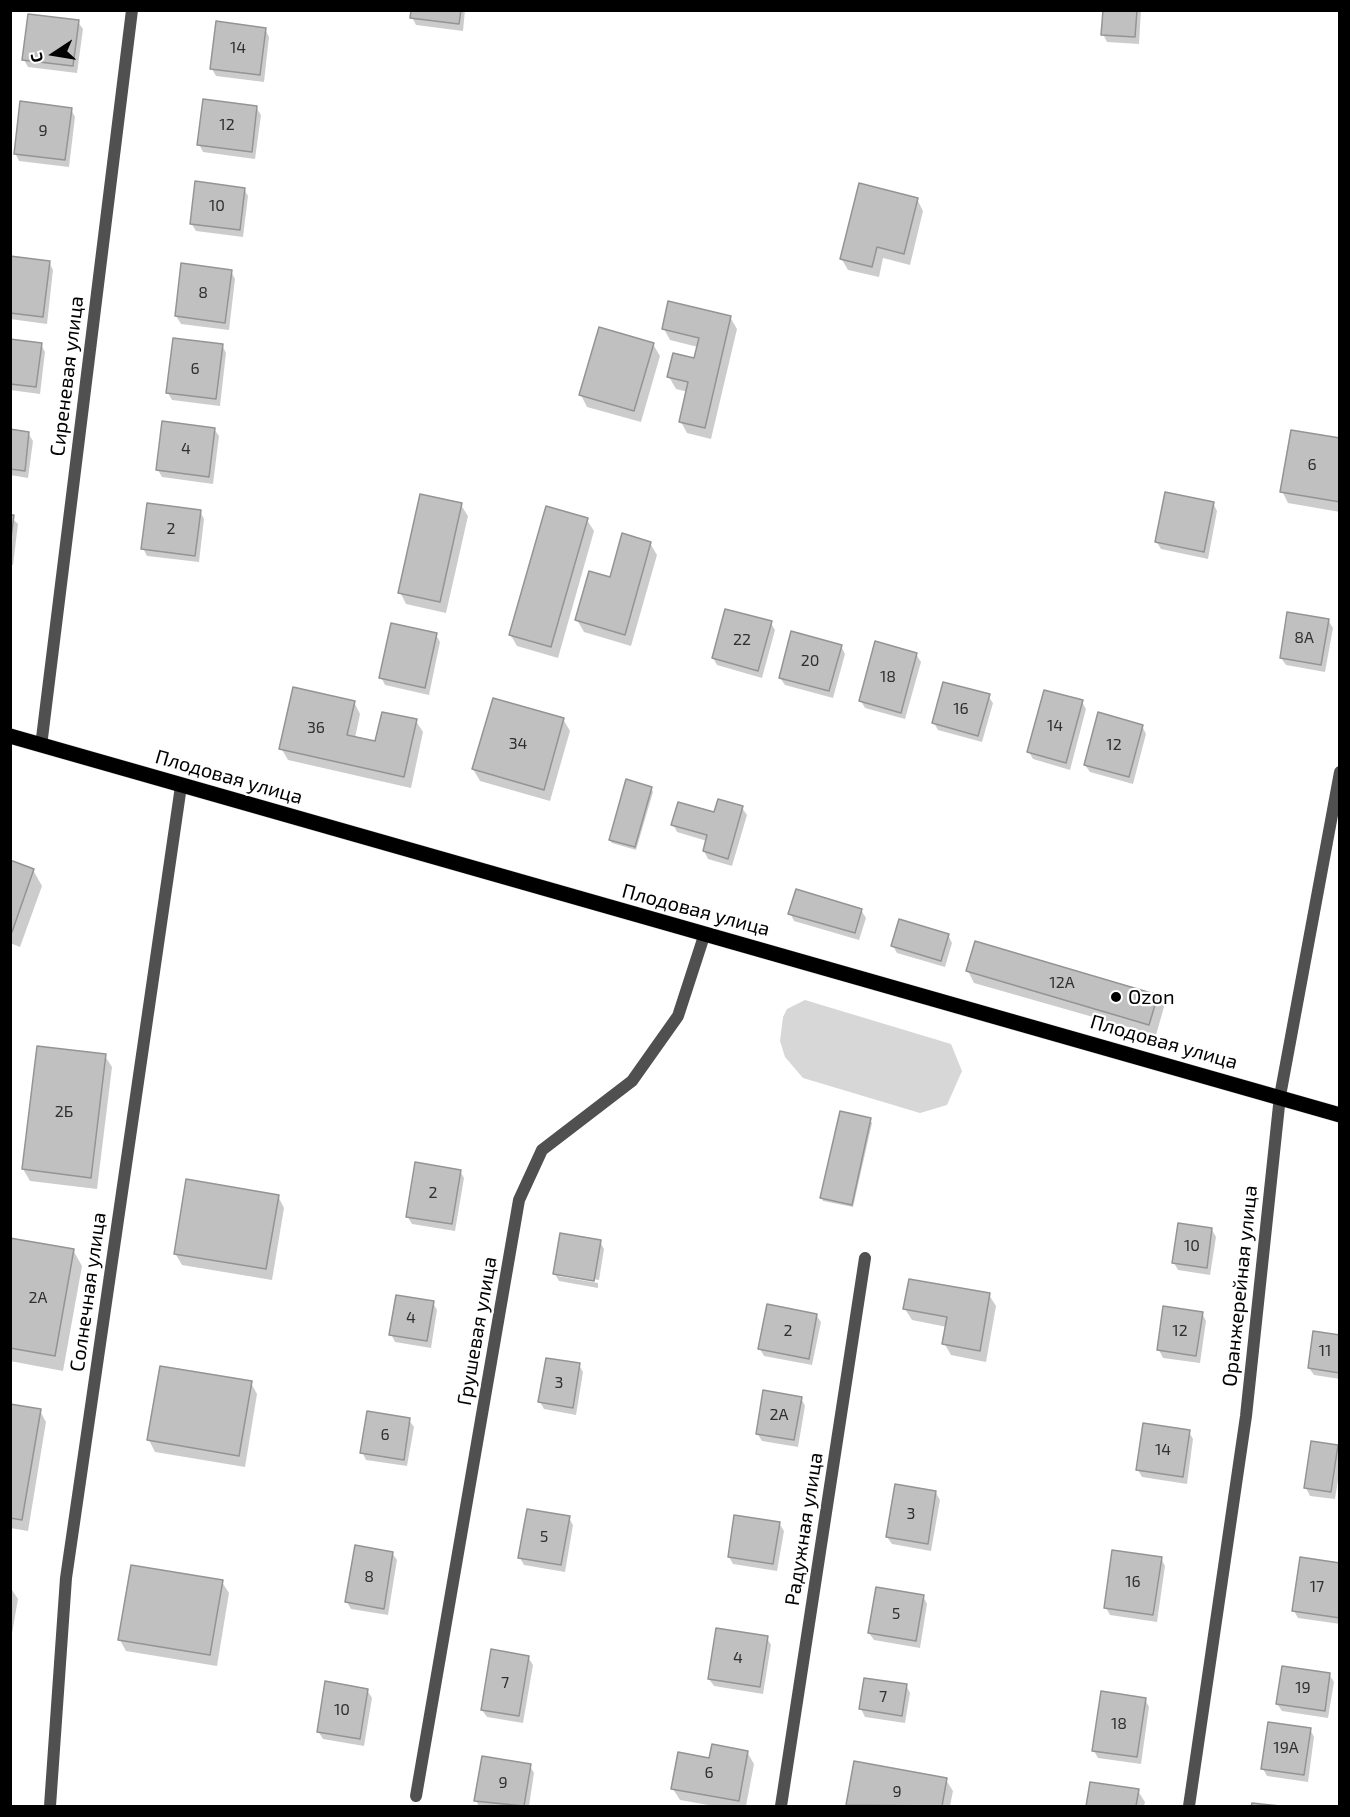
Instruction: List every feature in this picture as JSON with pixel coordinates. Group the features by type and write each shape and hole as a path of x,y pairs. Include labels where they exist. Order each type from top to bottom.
{"main road":[{"name":"Плодовая улица","path":"10,736 704,936 1280,1096 1340,1115"}],"street":[{"name":"Сиреневая улица","path":"41,746 132,10"},
{"name":"Оранжерейная улица","path":"1189,1806 1246,1416 1280,1096 1340,772"},
{"name":"Солнечная улица","path":"50,1806 66,1578 181,786"},
{"name":"Грушевая улица","path":"416,1796 519,1200 542,1150 632,1081 678,1016 704,936"},
{"name":"Радужная улица","path":"781,1806 865,1258"}],"shaded area":[{"path":"805,1000 951,1044 962,1071 947,1105 920,1113 803,1078 785,1057 780,1041 783,1017 787,1009"}],"building":[{"path":"411,10 461,10 459,24 410,18"},
{"path":"1103,10 1137,10 1135,37 1101,35"},
{"path":"28,14 79,20 73,66 22,60"},
{"path":"216,21 266,28 260,75 210,69"},
{"path":"203,99 257,106 252,152 197,145"},
{"path":"20,101 72,108 65,160 14,154"},
{"path":"195,181 245,188 240,230 190,224"},
{"path":"859,183 918,198 904,254 877,247 872,267 840,259"},
{"path":"10,256 50,261 43,317 10,313"},
{"path":"181,263 232,270 225,323 175,316"},
{"path":"668,301 731,316 705,428 679,422 688,382 667,377 673,353 694,358 699,338 662,329"},
{"path":"599,327 654,343 634,411 579,395"},
{"path":"173,338 223,344 216,399 166,393"},
{"path":"10,339 42,343 36,387 10,384"},
{"path":"162,421 215,428 209,477 156,470"},
{"path":"10,429 29,432 25,471 10,469"},
{"path":"1291,430 1340,438 1340,502 1280,492"},
{"path":"1165,492 1214,502 1204,552 1155,542"},
{"path":"420,494 462,503 440,602 398,593"},
{"path":"147,503 201,510 195,556 141,549"},
{"path":"546,506 588,518 551,647 509,635"},
{"path":"10,515 14,515 10,546"},
{"path":"622,533 651,542 625,635 575,620 589,571 610,577"},
{"path":"725,609 772,621 758,671 712,658"},
{"path":"1287,612 1329,619 1321,665 1280,658"},
{"path":"391,623 437,633 425,688 379,678"},
{"path":"791,631 842,645 829,691 779,678"},
{"path":"875,641 917,653 901,713 859,701"},
{"path":"943,682 990,694 978,736 932,723"},
{"path":"293,687 355,701 347,735 375,741 382,712 417,719 404,777 279,749"},
{"path":"1044,690 1083,700 1066,763 1027,752"},
{"path":"493,698 564,718 544,790 472,769"},
{"path":"1098,712 1143,725 1129,777 1084,765"},
{"path":"626,779 652,787 635,847 609,840"},
{"path":"718,799 743,806 728,859 703,851 707,835 671,825 678,802 714,812"},
{"path":"10,860 34,869 12,932 10,932"},
{"path":"796,889 862,909 855,933 788,914"},
{"path":"899,919 949,934 941,961 891,946"},
{"path":"975,941 1158,995 1149,1025 966,971"},
{"path":"37,1046 106,1054 91,1178 22,1169"},
{"path":"840,1111 871,1118 852,1205 820,1198"},
{"path":"415,1162 461,1170 452,1224 406,1217"},
{"path":"186,1179 279,1195 266,1269 174,1254"},
{"path":"1178,1223 1212,1228 1207,1268 1172,1263"},
{"path":"560,1233 601,1240 594,1281 553,1274"},
{"path":"10,1238 74,1249 55,1356 10,1348"},
{"path":"909,1279 990,1293 980,1351 942,1344 947,1317 903,1309"},
{"path":"396,1295 434,1301 427,1341 389,1335"},
{"path":"767,1304 817,1314 809,1359 758,1349"},
{"path":"1163,1306 1203,1312 1196,1356 1157,1350"},
{"path":"1313,1331 1340,1335 1340,1373 1308,1368"},
{"path":"546,1358 580,1363 573,1408 538,1402"},
{"path":"160,1366 252,1381 239,1456 147,1440"},
{"path":"763,1390 802,1397 794,1440 756,1434"},
{"path":"10,1404 41,1409 22,1520 10,1518"},
{"path":"367,1411 410,1418 404,1460 360,1453"},
{"path":"1143,1423 1190,1430 1183,1477 1136,1470"},
{"path":"1311,1441 1338,1445 1331,1492 1304,1488"},
{"path":"895,1484 936,1491 928,1544 886,1537"},
{"path":"527,1509 570,1516 561,1565 518,1558"},
{"path":"734,1515 780,1522 773,1564 728,1557"},
{"path":"355,1545 393,1552 384,1609 345,1602"},
{"path":"1112,1550 1162,1557 1153,1615 1104,1608"},
{"path":"1300,1557 1340,1563 1340,1618 1292,1611"},
{"path":"131,1565 223,1580 210,1655 118,1640"},
{"path":"876,1587 924,1595 916,1641 868,1633"},
{"path":"716,1628 768,1636 760,1687 708,1679"},
{"path":"491,1649 529,1656 519,1716 481,1710"},
{"path":"1282,1666 1330,1673 1325,1711 1276,1704"},
{"path":"864,1678 907,1684 902,1716 859,1709"},
{"path":"325,1681 368,1689 360,1739 317,1732"},
{"path":"1101,1691 1146,1698 1137,1757 1092,1751"},
{"path":"1268,1722 1311,1728 1304,1775 1261,1769"},
{"path":"712,1744 748,1751 739,1801 671,1789 678,1752 709,1758"},
{"path":"482,1756 531,1764 524,1806 474,1801"},
{"path":"854,1761 947,1778 942,1806 846,1805"},
{"path":"1090,1782 1139,1789 1136,1806 1086,1806"},
{"path":"1252,1803 1280,1806 1251,1806"}],"place":[{"name":"Ozon","path":"1116,997"}]}
